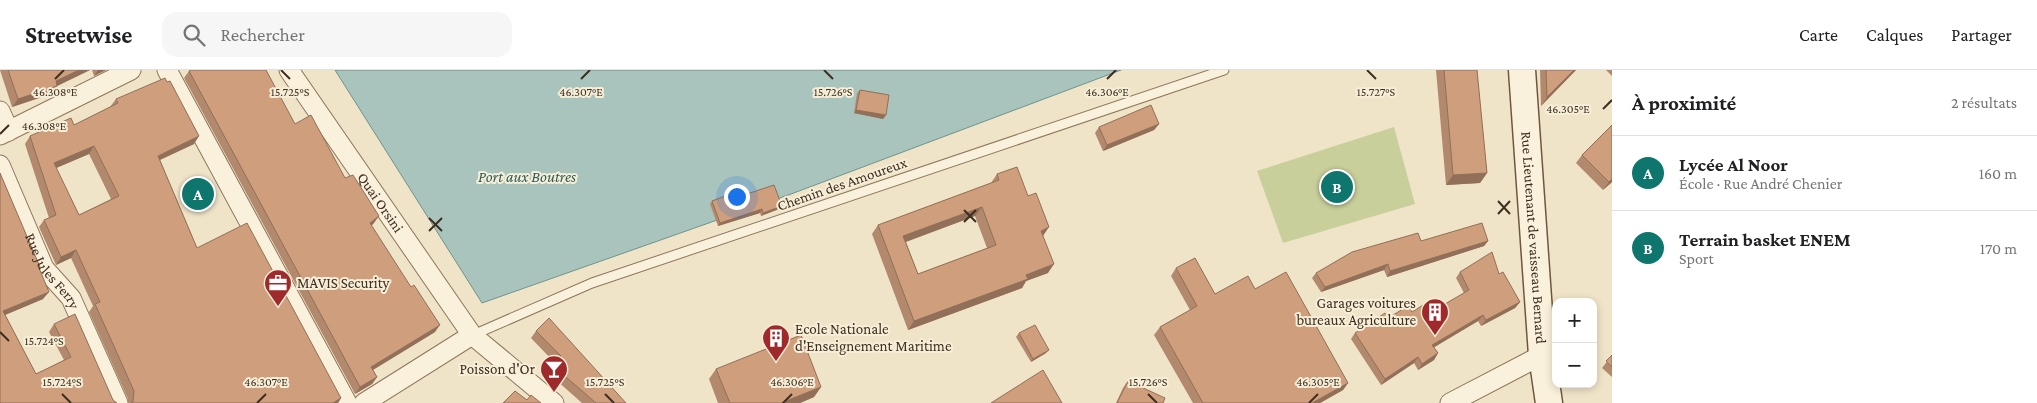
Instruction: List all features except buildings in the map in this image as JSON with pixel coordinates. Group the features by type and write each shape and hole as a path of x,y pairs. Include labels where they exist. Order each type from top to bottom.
{"street":[{"path":"0,111 4,133 131,70"},
{"path":"167,70 347,403"},
{"name":"Quai Orsini","path":"290,70 472,335 554,403"},
{"name":"Rue Lieutenant de vaisseau Bernard","path":"1522,70 1542,355 1549,403"},
{"name":"Rue Jules Ferry","path":"0,165 44,268 71,298 118,403"},
{"path":"364,403 472,335"},
{"path":"1450,403 1542,355"}],"lane":[{"name":"Chemin des Amoureux","path":"472,335 592,283 1224,70"}],"green space":[{"path":"1394,127 1415,204 1283,243 1257,171"}],"water":[{"name":"Port aux Boutres","path":"335,70 1121,70 791,194 482,303"}],"place":[{"name":"Terrain basket ENEM","path":"1337,187"},
{"name":"Lycée Al Noor","path":"198,194"},
{"name":"MAVIS Security","path":"278,307"},
{"name":"Garages voitures bureaux Agriculture","path":"1435,336"},
{"name":"Ecole Nationale d'Enseignement Maritime","path":"776,362"},
{"name":"Poisson d'Or","path":"554,393"}]}
